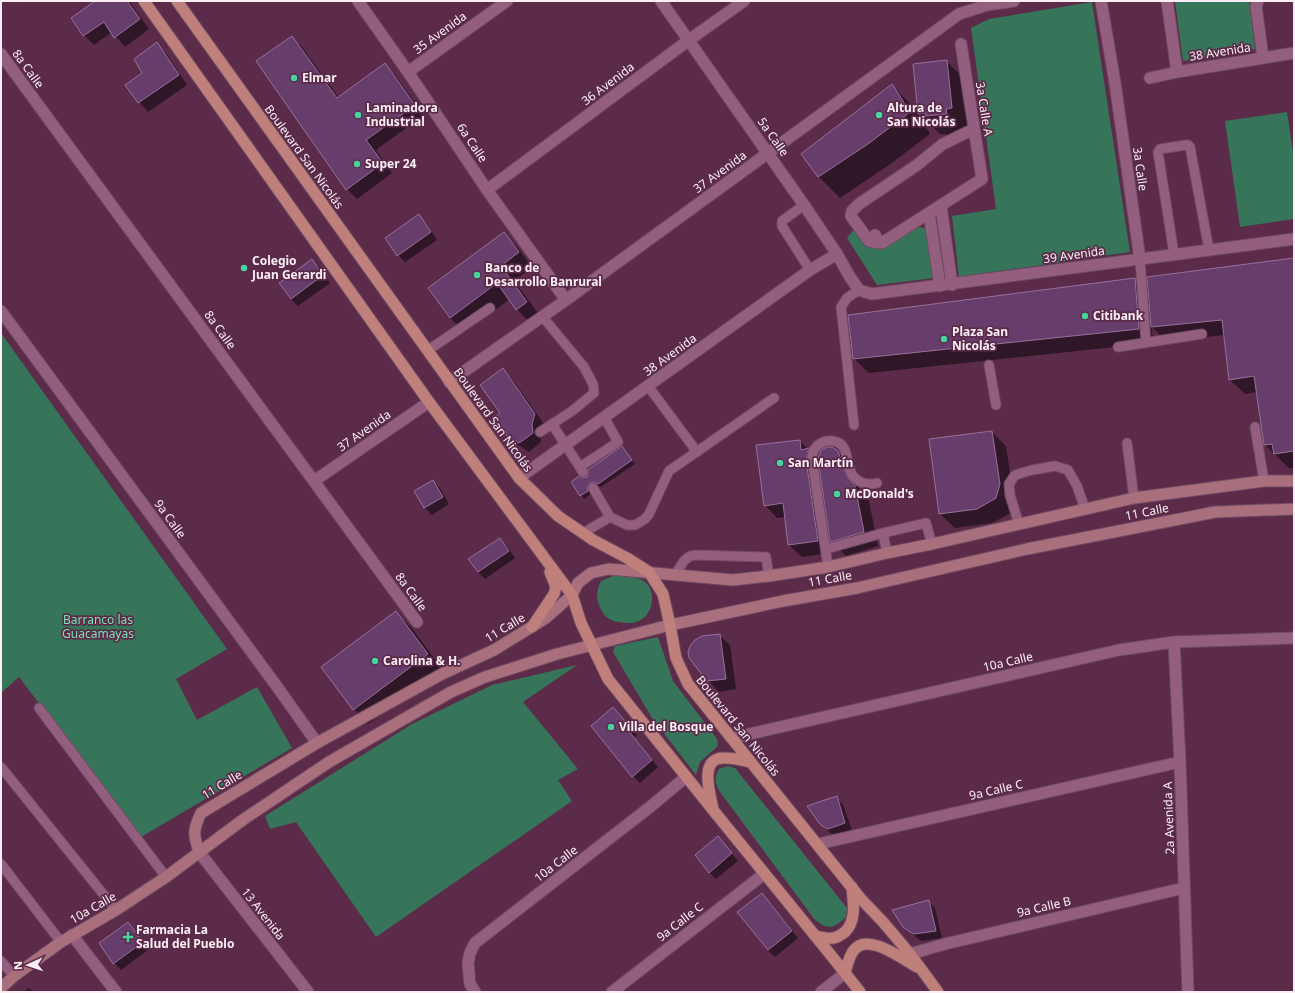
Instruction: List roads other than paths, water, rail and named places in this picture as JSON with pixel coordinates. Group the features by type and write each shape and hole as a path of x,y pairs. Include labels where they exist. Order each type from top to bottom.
{"main road":[{"path":"144,1 429,402 572,594 581,623 608,679 860,992"},
{"name":"Boulevard San Nicolás","path":"177,1 519,478 558,516 593,540 649,572 663,594 676,658 688,684 852,887 910,954 938,992"},
{"name":"11 Calle","path":"1294,481 1264,481 1134,498 828,567 768,576 733,580 609,569 592,574 578,583 572,594 546,618 532,627 494,650 442,674 317,743 201,813 196,825 194,837 199,852 244,819 329,762 451,692 485,677 557,654 592,646 670,624 783,601 857,588 1028,549 1215,512 1294,510"},
{"path":"532,627 554,594 556,587 554,579 540,552"},
{"path":"713,810 707,776 711,764 717,759 726,758 750,762"},
{"name":"10a Calle","path":"1,988 14,976 61,942 116,910 166,877 199,852"},
{"path":"815,936 834,938 847,930 852,919 854,908 852,887"},
{"path":"845,973 854,949 861,944 872,943 921,970"}],"street":[{"name":"6a Calle","path":"358,1 488,190 566,300"},
{"name":"35 Avenida","path":"408,72 507,1"},
{"name":"5a Calle","path":"662,1 804,205 859,290"},
{"name":"36 Avenida","path":"488,190 689,40 744,1"},
{"name":"37 Avenida","path":"449,382 566,300 959,14 987,5 1014,1"},
{"name":"3a Calle","path":"1101,1 1115,84 1140,259"},
{"path":"1167,1 1177,72"},
{"path":"1258,1 1256,6 1263,58"},
{"name":"3a Calle A","path":"941,206 982,179 961,44"},
{"name":"38 Avenida","path":"1150,78 1177,72 1294,53"},
{"name":"8a Calle","path":"1,54 417,622"},
{"path":"952,284 941,206 882,243 877,239 868,241 851,216 852,211 859,204 917,165 943,144 974,129"},
{"path":"929,213 940,286"},
{"name":"39 Avenida","path":"859,290 872,294 1294,239"},
{"name":"38 Avenida","path":"519,478 810,270 836,254"},
{"name":"9a Calle","path":"1,311 317,743"},
{"name":"37 Avenida","path":"314,481 429,402"},
{"name":"10a Calle","path":"732,738 1119,650 1174,642 1294,638"},
{"name":"2a Avenida A","path":"1174,642 1188,992"},
{"name":"9a Calle C","path":"818,844 1180,762"},
{"name":"10a Calle","path":"473,988 468,963 470,953 475,943 650,807 686,777"},
{"name":"13 Avenida","path":"199,852 308,992"},
{"name":"9a Calle C","path":"612,992 764,874"},
{"name":"9a Calle B","path":"910,954 945,944 1184,888"},
{"path":"72,935 116,992"},
{"path":"821,992 845,973"}],"lane":[{"path":"1174,254 1158,152 1160,149 1186,145 1190,147 1209,250"},
{"path":"804,205 782,221 782,223 810,270"},
{"name":"3a Calle","path":"1140,259 1146,342"},
{"path":"854,425 841,307 847,298 859,290"},
{"path":"427,351 490,308"},
{"path":"540,432 572,411 594,393 593,384 584,367 542,316"},
{"path":"1118,347 1202,334"},
{"path":"989,365 996,405"},
{"path":"648,386 697,452"},
{"path":"593,488 610,517 627,525 635,525 645,519 669,471 774,398"},
{"path":"552,424 582,470 618,442 604,417"},
{"path":"1255,427 1264,481"},
{"path":"828,567 812,459 812,455 816,447 828,441 837,442 846,452 853,476 856,479 871,484 877,483"},
{"path":"1127,443 1134,498"},
{"path":"1018,524 1010,495 1010,484 1015,475 1032,470 1054,466 1068,470 1077,486 1085,509"},
{"path":"583,533 610,517"},
{"path":"826,549 926,523 932,544"},
{"path":"883,533 887,553"},
{"path":"676,575 685,559 692,555 766,557 768,576"},
{"path":"39,708 166,877"},
{"path":"1,767 116,910"},
{"path":"1,864 61,942"},
{"path":"1,960 14,976"}],"place":[{"name":"Elmar","path":"294,78"},
{"name":"Laminadora Industrial","path":"358,115"},
{"name":"Altura de San Nicolás","path":"879,115"},
{"name":"Super 24","path":"357,164"},
{"name":"Colegio Juan Gerardi","path":"244,268"},
{"name":"Banco de Desarrollo Banrural","path":"477,275"},
{"name":"Citibank","path":"1085,316"},
{"name":"Plaza San Nicolás","path":"944,339"},
{"name":"San Martín","path":"780,463"},
{"name":"McDonald's","path":"837,494"},
{"name":"Carolina & H.","path":"375,661"},
{"name":"Villa del Bosque","path":"611,727"},
{"name":"Farmacia La Salud del Pueblo","path":"128,937"}],"park label":[{"name":"Barranco las Guacamayas","path":"98,627"}]}
